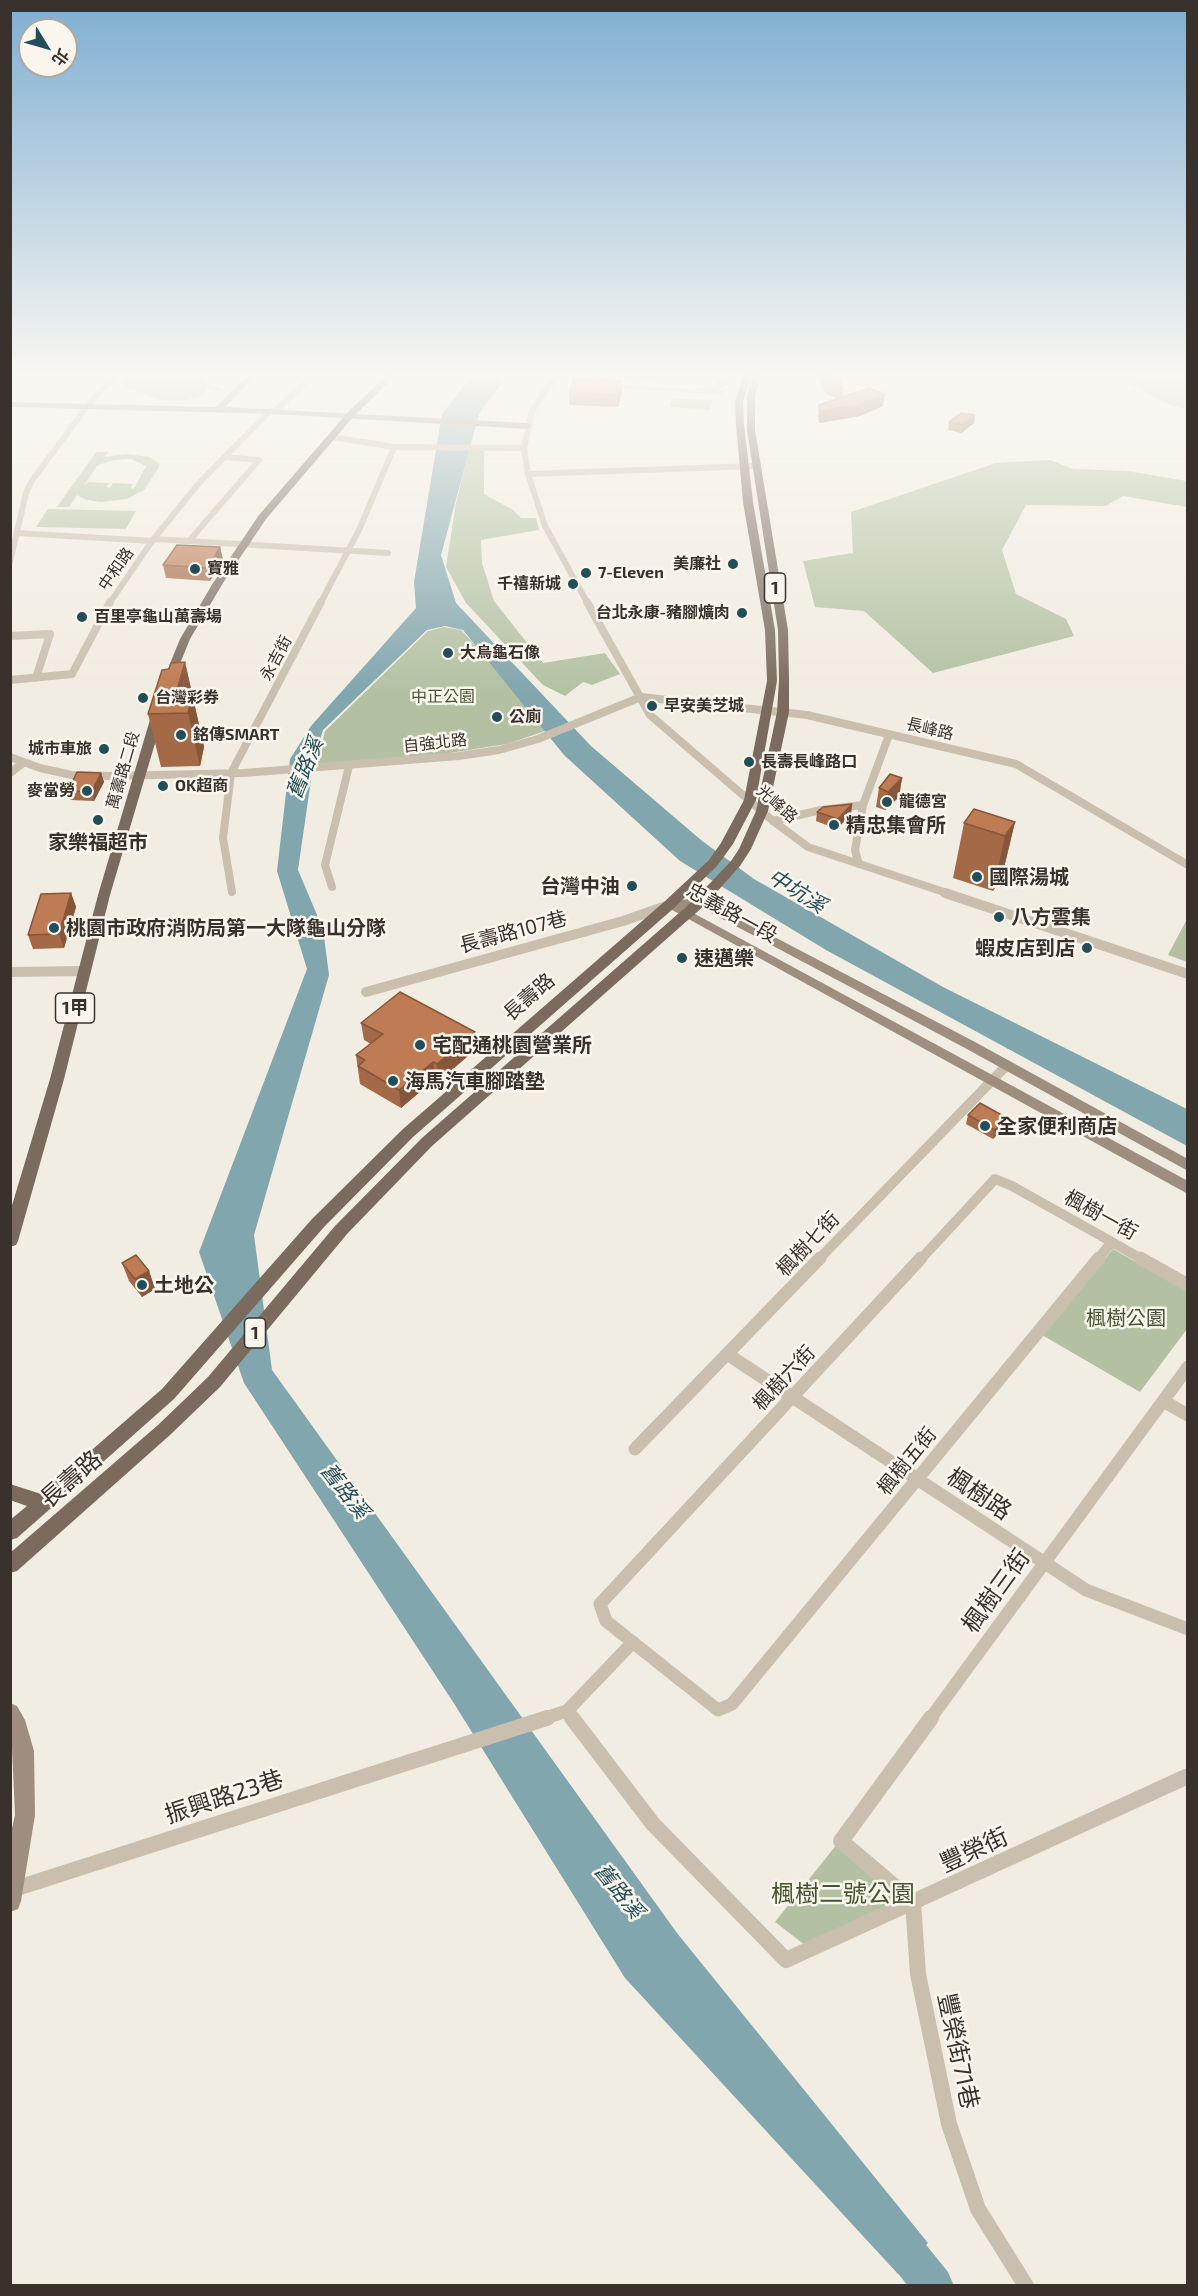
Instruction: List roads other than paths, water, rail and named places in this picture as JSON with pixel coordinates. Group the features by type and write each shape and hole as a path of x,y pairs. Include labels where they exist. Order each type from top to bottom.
{"main road":[{"name":"萬壽路二段","path":"10,1241 104,896 171,669 184,639 242,545 262,517 295,479"},
{"name":"1","path":"745,479 767,614 772,681 750,800"},
{"name":"1","path":"687,914 713,889 745,849 762,811 783,712 784,680 780,614 758,479"},
{"path":"767,614 780,614"},
{"name":"長壽路","path":"10,1532 168,1394 318,1223 408,1133 669,905 713,863 727,844 750,800"},
{"name":"忠義路一段","path":"669,905 700,902 1007,1065 1188,1166"},
{"name":"忠義路一段","path":"669,905 1188,1188"},
{"name":"長壽路","path":"10,1565 164,1430 214,1382 341,1230 427,1142 687,914"},
{"path":"10,1492 44,1503"},
{"path":"10,1713 18,1727 24,1751 25,1792 25,1815 11,1893"}],"street":[{"path":"10,562 26,493 33,479"},
{"name":"中和路","path":"36,678 72,674 105,610 153,540 203,479"},
{"path":"189,541 242,479"},
{"name":"永吉街","path":"232,892 223,838 231,773 369,510 381,479"},
{"name":"光峰路","path":"530,479 545,526 650,715 773,821 808,848 1188,974"},
{"path":"17,533 388,553"},
{"path":"10,636 50,634 36,678 10,680"},
{"name":"長峰路","path":"641,697 783,712 1016,764 1188,865"},
{"name":"自強北路","path":"231,773 349,766 489,752 538,739 641,697"},
{"path":"859,864 855,849 863,805 889,735"},
{"path":"10,757 23,763 72,775 231,773"},
{"path":"10,773 23,763"},
{"path":"332,886 325,865 349,766"},
{"path":"773,821 821,810 863,805"},
{"name":"長壽路107巷","path":"366,992 623,921 669,905"},
{"path":"10,972 85,971"},
{"name":"楓樹七街","path":"634,1449 1007,1065"},
{"name":"楓樹一街","path":"995,1179 1188,1285"},
{"name":"楓樹六街","path":"633,1642 606,1621 600,1604 995,1179"},
{"name":"楓樹五街","path":"633,1642 718,1710 732,1704 1112,1242"},
{"name":"楓樹路","path":"727,1354 1044,1564 1095,1594 1188,1629"},
{"name":"楓樹三街","path":"913,1902 842,1841 1188,1367"},
{"path":"1162,1401 1188,1415"},
{"path":"567,1711 633,1642"},
{"name":"振興路23巷","path":"11,1893 567,1711"},
{"name":"豐榮街","path":"567,1711 653,1824 786,1960 1188,1776"},
{"name":"豐榮街71巷","path":"913,1902 918,1974 949,2124 978,2209 1026,2286"}],"water":[{"path":"431,479 461,479 441,555 456,603 591,746 701,840 754,879 943,987 1187,1109 1187,1146 826,950 680,861 564,755 463,630 445,626 427,630 323,730 314,759 298,870 323,929 329,975 254,1235 272,1370 677,1933 928,2243 898,2274 625,1978 455,1705 244,1383 199,1252 307,969 277,871 290,759 311,726 416,608 414,582"}],"waterway":[{"name":"舊路溪","path":"892,2234 934,2286"}],"place":[{"name":"美廉社","path":"733,564"},
{"name":"寶雅","path":"195,569"},
{"name":"7-Eleven","path":"586,573"},
{"name":"千禧新城","path":"573,584"},
{"name":"台北永康-豬腳爌肉","path":"742,613"},
{"name":"百里亭龜山萬壽場","path":"82,617"},
{"name":"大烏龜石像","path":"448,653"},
{"name":"台灣彩券","path":"143,698"},
{"name":"早安美芝城","path":"652,706"},
{"name":"公廁","path":"497,717"},
{"name":"銘傳SMART","path":"181,735"},
{"name":"城市車旅","path":"104,749"},
{"name":"長壽長峰路口","path":"749,762"},
{"name":"OK超商","path":"163,786"},
{"name":"麥當勞","path":"87,791"},
{"name":"龍德宮","path":"887,802"},
{"name":"家樂福超市","path":"98,820"},
{"name":"精忠集會所","path":"834,825"},
{"name":"國際湯城","path":"977,877"},
{"name":"台灣中油","path":"632,886"},
{"name":"八方雲集","path":"999,917"},
{"name":"桃園市政府消防局第一大隊龜山分隊","path":"54,928"},
{"name":"蝦皮店到店","path":"1087,948"},
{"name":"速邁樂","path":"682,958"},
{"name":"宅配通桃園營業所","path":"420,1045"},
{"name":"海馬汽車腳踏墊","path":"393,1081"},
{"name":"全家便利商店","path":"985,1126"},
{"name":"土地公","path":"142,1285"}],"park label":[{"name":"中正公園","path":"443,697"},
{"name":"楓樹公園","path":"1126,1318"},
{"name":"楓樹二號公園","path":"843,1894"}],"water label":[{"name":"中坑溪","path":"797,891"}]}
